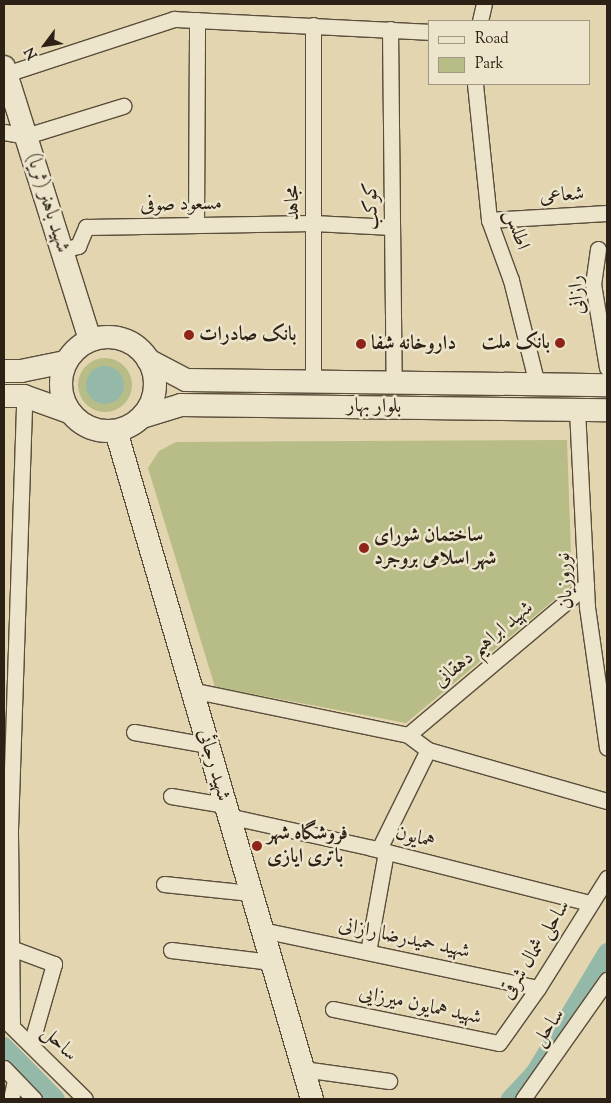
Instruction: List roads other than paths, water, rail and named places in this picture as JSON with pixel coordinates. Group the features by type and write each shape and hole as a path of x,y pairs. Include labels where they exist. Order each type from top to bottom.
{"main road":[{"name":"شهید باهنر (ثریا)","path":"5,70 90,340"},
{"path":"14,396 69,412 90,428 116,431 142,417 155,390 148,360 140,349 116,337 90,340 71,353 65,362 60,388 69,412"},
{"name":"بلوار بهار","path":"148,360 186,380 607,385"},
{"path":"4,371 21,371 65,362"},
{"path":"479,409 480,384"},
{"name":"بلوار بهار","path":"142,417 181,405 607,410"},
{"name":"شهید رجائی","path":"116,431 312,1099"}],"street":[{"path":"480,20 484,4"},
{"path":"5,70 174,19 428,32"},
{"path":"196,225 197,20"},
{"name":"مجاهد","path":"313,25 313,382"},
{"name":"کوکب","path":"390,29 394,383"},
{"name":"اطلس","path":"476,85 489,220 511,280 537,384"},
{"path":"4,132 26,136 123,106"},
{"name":"شعاعی","path":"489,220 607,213"},
{"name":"مسعود صوفی","path":"63,250 78,246 86,227 313,223 392,226"},
{"name":"رازانی","path":"598,249 593,284 607,368"},
{"path":"8,1023 11,948 7,829 14,396"},
{"name":"نوروزیان","path":"577,410 586,585 607,748"},
{"name":"شهید ابراهیم دهقانی","path":"408,735 586,585"},
{"path":"191,690 408,735 428,750 607,801"},
{"path":"134,732 208,745"},
{"path":"368,952 382,851 428,750"},
{"name":"همایون","path":"170,796 590,903"},
{"name":"ساحلی شمال شرقی","path":"499,1043 538,988 607,878"},
{"path":"164,884 251,893"},
{"name":"شهید حمیدرضا رازانی","path":"262,930 538,988"},
{"path":"11,948 54,964 31,1044"},
{"path":"170,950 271,962"},
{"name":"ساحل","path":"523,1099 607,980"},
{"name":"شهید همایون میرزایی","path":"333,1009 499,1043"},
{"name":"ساحل","path":"8,1023 85,1099"},
{"path":"4,1068 34,1099"},
{"path":"303,1069 389,1081"},
{"path":"11,1099 15,1080"}],"waterway":[{"path":"510,1099 535,1072 607,952"},
{"path":"4,1046 56,1099"}],"place":[{"name":"بانک صادرات","path":"189,335"},
{"name":"بانک ملت","path":"560,343"},
{"name":"داروخانه شفا","path":"361,344"},
{"name":"ساختمان شورای شهر اسلامی بروجرد","path":"364,548"},
{"name":"فروشگاه شهر باتری ایازی","path":"257,846"}]}
